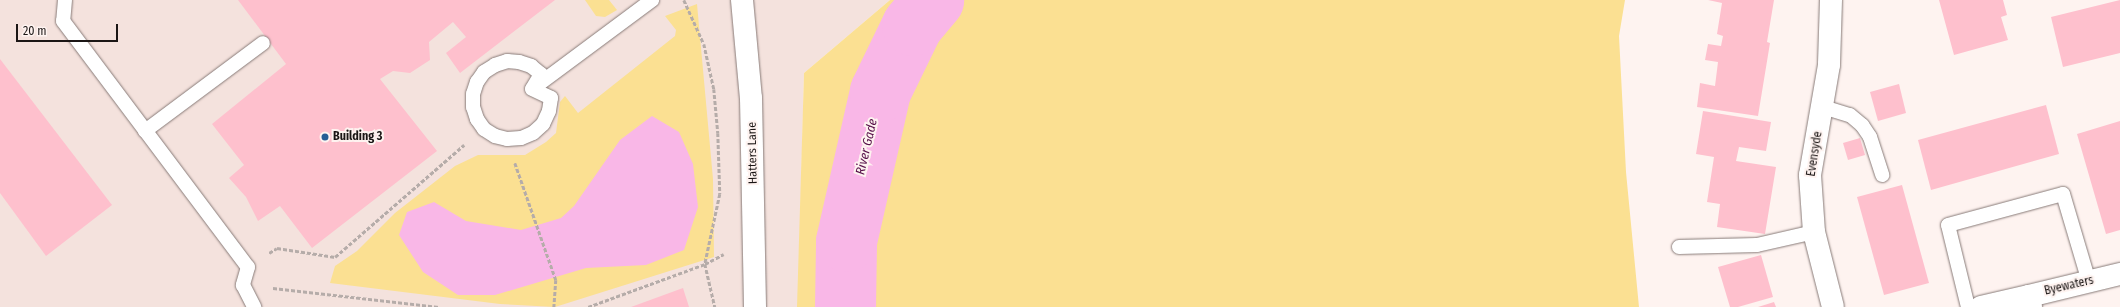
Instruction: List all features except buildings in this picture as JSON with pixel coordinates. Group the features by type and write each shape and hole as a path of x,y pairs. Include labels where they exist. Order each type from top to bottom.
{"street":[{"name":"Hatters Lane","path":"742,0 751,98 755,238 755,307"},
{"name":"Evensyde","path":"1831,0 1830,65 1810,175 1814,232 1834,307"},
{"name":"Byewaters","path":"2030,301 2089,282 2120,274"},
{"path":"1981,307 2030,301"}],"lane":[{"path":"65,0 63,21 248,267 243,285 254,307"},
{"path":"532,89 652,0"},
{"path":"145,131 263,43"},
{"path":"507,61 519,62 531,66 541,74 532,89 551,98 549,111 543,124 533,133 521,138 499,138 484,129 477,119 473,107 472,94 476,82 484,72 495,65 507,61"},
{"path":"1823,107 1850,115 1862,125 1870,137 1882,175"},
{"path":"1968,307 1948,224 2063,194 2089,282"},
{"path":"1679,247 1757,245 1814,232"}],"path":[{"path":"684,0 704,44 714,89 718,133 720,194 704,264 715,307"},
{"path":"248,267 277,248 335,257 465,144"},
{"path":"512,157 556,280 554,307"},
{"path":"588,307 704,264 755,238"},
{"path":"243,285 439,307"}],"shaded area":[{"path":"0,0 890,0 804,73 798,307 0,307"},
{"path":"585,0 609,0 617,10 605,17 596,16"},
{"path":"890,0 1625,0 1619,36 1626,172 1639,307 797,307 804,73"},
{"path":"697,4 713,179 714,257 555,307 500,304 330,283 335,266 357,251 395,213 455,166 478,155 525,155 546,142 556,133 560,102 565,96 578,113 675,36 676,30 665,16"},
{"path":"652,116 679,132 693,164 698,207 684,250 646,265 586,268 495,295 458,295 423,272 399,235 407,212 434,202 466,221 521,230 561,218 574,206 620,140"}],"waterway":[{"name":"River Gade","path":"845,307 846,241 880,91 912,25 933,0"}],"place":[{"name":"Building 3","path":"325,137"}]}
